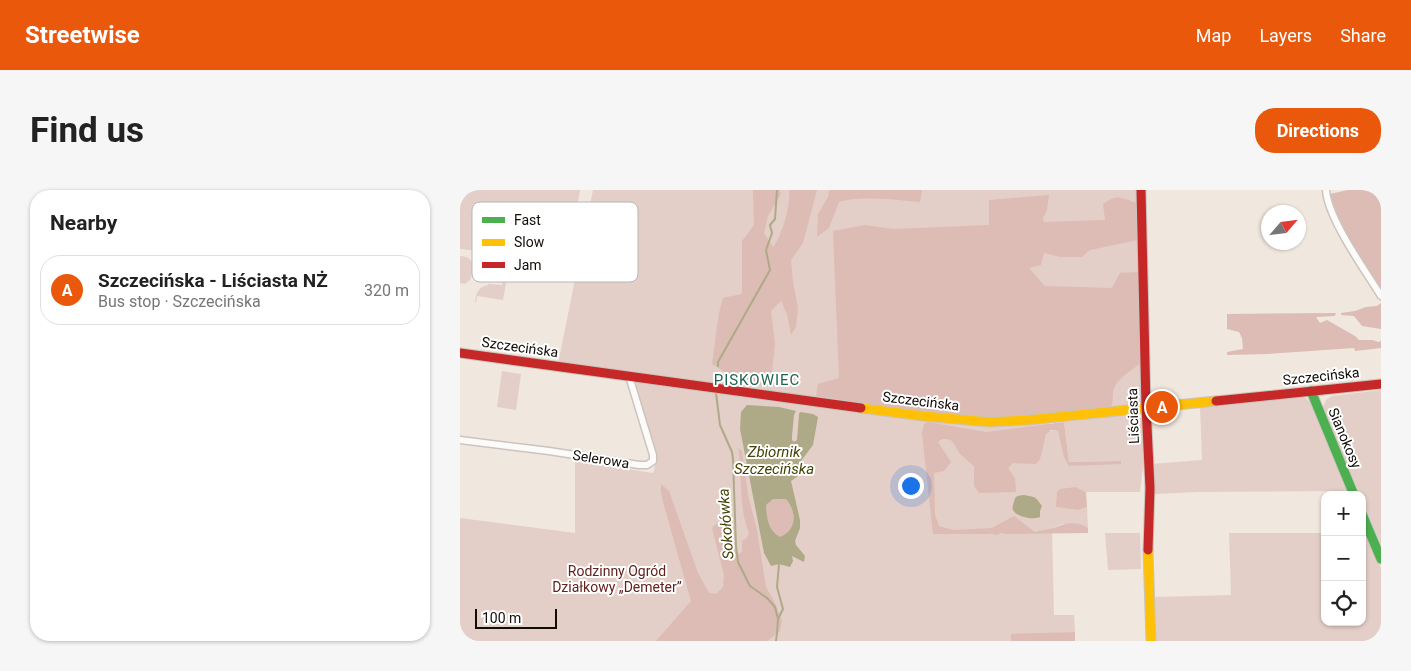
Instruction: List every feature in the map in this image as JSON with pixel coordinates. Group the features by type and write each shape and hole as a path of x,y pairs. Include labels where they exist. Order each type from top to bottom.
{"main road":[{"name":"Liściasta","path":"1140,190 1150,488 1148,550 1150,641"},
{"name":"Szczecińska","path":"460,353 945,418 989,422 1028,420 1381,384"},
{"name":"Sianokosy","path":"1311,391 1352,491"},
{"path":"1366,523 1381,559"}],"street":[{"path":"1326,192 1330,208 1340,228 1381,296"},
{"name":"Selerowa","path":"460,440 639,465 650,464 653,461 653,455 629,376"}],"green space":[{"path":"460,190 580,190 578,202 472,202 472,250 460,249"},
{"name":"Rodzinny Ogród Działkowy „Demeter”","path":"593,190 1139,190 1141,406 1049,416 1049,431 1058,431 1070,466 1121,461 1069,462 1064,422 1124,415 1142,418 1144,458 1140,492 1086,492 1076,487 1057,492 1057,507 1078,510 1087,507 1088,528 1078,524 1062,524 1052,528 1054,615 1074,615 1075,632 1055,633 1055,641 460,641 460,518 575,533 575,461 653,473 657,459 630,373 558,364 574,282 638,282 638,202 591,202"},
{"path":"460,256 469,258 472,264 470,280 465,284 460,283"},
{"path":"502,282 506,282 503,300 477,296 475,302 477,293 482,287 488,284 502,285"},
{"path":"502,371 521,374 516,410 497,407"},
{"path":"1381,390 1381,544 1366,509 1366,491 1358,491 1323,407 1326,400 1332,396"},
{"path":"1300,396 1307,399 1312,405 1348,491 1155,494 1152,464 1202,460 1200,407"},
{"path":"1105,533 1140,533 1141,569 1108,570"},
{"path":"1229,533 1321,533 1321,626 1366,626 1366,533 1381,568 1381,641 1156,641 1155,597 1231,595"}],"shaded area":[{"path":"753,190 780,190 781,194 768,216 764,233 773,247 780,236 785,220 789,204 789,190 817,190 803,243 791,260 798,308 796,327 791,335 787,314 781,301 771,311 775,344 772,371 774,387 758,385 734,378 712,364 717,322 723,298 742,294 742,241 754,225"},
{"path":"829,190 922,190 920,202 867,198 839,202 829,228 817,237 818,214 828,197"},
{"path":"1348,190 1381,190 1381,291 1346,232 1330,194"},
{"path":"1049,195 1047,210 1043,218 1044,222 1105,220 1103,204 1112,198 1123,198 1137,203 1138,240 1090,250 1082,257 1060,257 1044,253 1041,265 1029,268 1045,286 1112,288 1120,273 1139,272 1141,363 1124,376 1114,388 1110,409 1002,417 966,417 816,396 818,384 839,378 833,231 864,225 894,229 989,225 989,200"},
{"path":"1381,303 1381,329 1362,326 1354,316 1341,315 1341,313 1377,306"},
{"path":"1336,313 1335,316 1316,317 1320,323 1327,320 1359,340 1381,341 1381,348 1355,351 1354,348 1227,355 1227,352 1243,349 1242,338 1239,332 1227,329 1227,314"},
{"path":"928,422 986,432 1064,422 1069,462 1121,461 1121,464 1069,466 1064,457 1058,431 1051,430 1046,434 1040,459 1036,464 1013,463 1008,468 1015,478 1016,492 979,493 974,486 974,466 960,454 952,441 942,439 938,442 951,462 944,471 934,473 935,515 939,526 953,530 992,528 1014,516 1035,532 1072,523 1088,528 1088,533 933,534 922,433 924,424"},
{"path":"738,448 742,451 748,495 757,530 766,587 782,621 780,631 767,641 656,641 691,601 663,502 661,484 669,491 698,573 709,593 716,594 723,587 724,575 712,528 720,520 733,520 734,550 740,554 742,551 742,541 747,538 749,533 743,513"},
{"path":"1076,487 1086,492 1087,507 1078,510 1056,507 1057,492 1060,489"},
{"path":"773,499 786,499 792,509 794,520 790,530 780,538 773,531 768,519 766,505"},
{"path":"1075,632 1075,641 1011,641 1011,634"}],"water":[{"name":"Zbiornik Szczecińska","path":"747,405 779,407 796,411 792,436 794,442 797,440 800,412 813,414 818,417 813,445 801,461 798,476 791,481 800,520 800,528 795,541 805,556 804,562 792,556 793,561 790,567 779,564 771,566 764,553 740,429 741,412","holes":["773,499 786,499 792,509 794,520 790,530 780,537 771,527 766,505"]},
{"path":"1023,495 1038,500 1042,506 1040,517 1025,517 1013,510 1015,499"}],"waterway":[{"name":"Sokołówka","path":"718,366 718,362 770,270 766,250 772,233 770,225 775,219 777,190"},
{"name":"Sokołówka","path":"716,393 720,425 732,452 733,459 738,562 750,586 767,598 775,607 778,619 776,641"},
{"path":"778,619 783,609 777,587 779,564"}],"traffic: fast":[{"path":"1311,391 1352,491"},
{"path":"1366,523 1381,559"}],"traffic: slow":[{"path":"861,408 989,422 1028,420 1216,401"},
{"path":"1148,550 1151,641"}],"traffic: jam":[{"path":"1141,190 1146,406 1150,488 1148,550"},
{"path":"460,353 861,408"},
{"path":"1216,401 1381,384"}],"place":[{"name":"Szczecińska - Liściasta NŻ","path":"1162,407"}],"district":[{"name":"PISKOWIEC","path":"757,380"}]}
